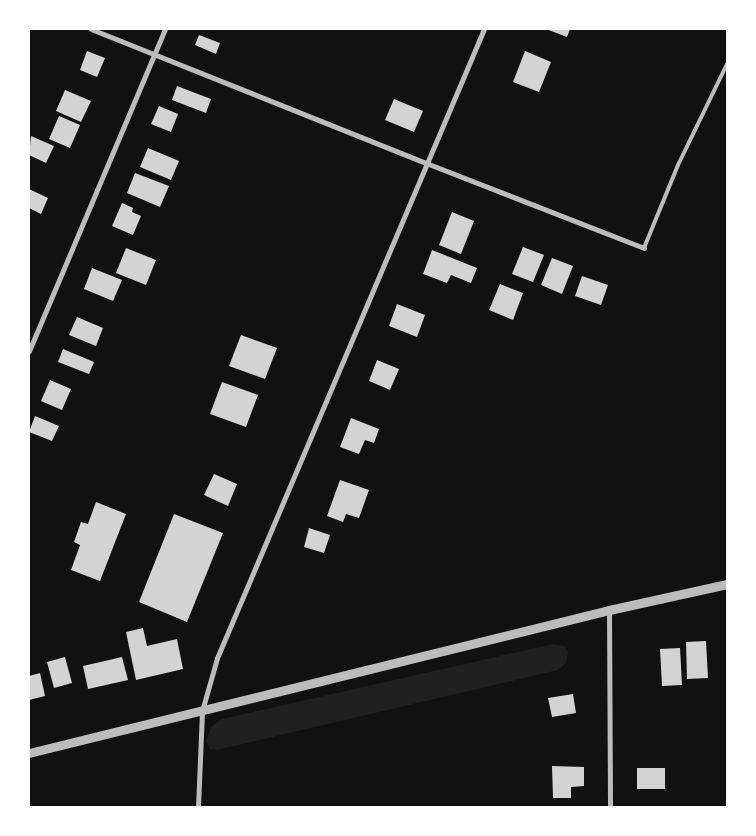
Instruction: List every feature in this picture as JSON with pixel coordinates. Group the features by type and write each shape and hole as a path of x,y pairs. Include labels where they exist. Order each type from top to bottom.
{"street":[{"path":"91,29 644,248"},
{"path":"29,351 165,29"},
{"path":"198,807 202,711 217,658 484,29"},
{"path":"29,753 609,610 727,584"},
{"path":"609,610 610,807"}],"lane":[{"path":"644,248 678,165 727,64"}],"shaded area":[{"path":"553,644 564,646 568,652 566,663 558,670 217,750 210,749 206,741 211,727 222,719"}],"building":[{"path":"546,29 570,29 567,37"},
{"path":"199,35 220,43 216,54 195,45"},
{"path":"87,51 105,58 97,77 80,70"},
{"path":"525,51 551,62 539,92 513,82"},
{"path":"177,86 211,99 206,113 172,100"},
{"path":"65,90 91,101 81,122 56,111"},
{"path":"394,99 423,111 414,132 385,120"},
{"path":"159,106 178,114 171,132 151,124"},
{"path":"59,116 80,125 70,148 49,139"},
{"path":"31,136 54,146 46,163 29,155"},
{"path":"148,148 179,161 171,180 140,167"},
{"path":"135,173 169,186 160,207 127,193"},
{"path":"29,189 48,198 41,214 29,208"},
{"path":"122,203 133,208 132,212 141,216 133,235 112,226"},
{"path":"452,212 474,221 461,254 439,245"},
{"path":"523,247 544,255 533,282 512,274"},
{"path":"126,248 156,260 146,285 116,273"},
{"path":"432,250 477,268 471,283 451,275 447,283 423,274"},
{"path":"552,258 573,266 562,294 541,285"},
{"path":"92,268 122,280 113,301 84,289"},
{"path":"582,276 608,285 601,305 575,296"},
{"path":"500,284 523,293 513,320 489,310"},
{"path":"397,304 425,315 417,337 389,326"},
{"path":"77,317 103,328 96,346 69,335"},
{"path":"241,335 277,348 265,379 229,366"},
{"path":"63,349 94,362 89,374 58,362"},
{"path":"377,360 399,369 390,390 369,381"},
{"path":"50,380 71,389 62,410 41,401"},
{"path":"222,382 258,395 246,427 210,414"},
{"path":"35,416 59,426 52,441 29,432"},
{"path":"351,418 379,429 374,443 365,440 359,454 340,447"},
{"path":"214,474 237,484 228,506 204,495"},
{"path":"340,480 369,490 359,518 346,514 343,522 327,516"},
{"path":"96,502 126,514 100,581 71,570 80,545 74,542 81,522 88,524"},
{"path":"174,514 223,533 187,622 139,602"},
{"path":"309,528 330,535 324,553 304,547"},
{"path":"143,628 147,646 177,639 183,669 136,680 126,632"},
{"path":"706,641 708,678 687,679 686,642"},
{"path":"680,648 682,685 662,686 660,649"},
{"path":"65,657 72,683 54,688 47,662"},
{"path":"122,657 128,680 88,689 83,666"},
{"path":"40,673 45,696 29,700 29,676"},
{"path":"573,694 576,713 552,717 548,698"},
{"path":"552,766 584,767 584,786 571,787 571,798 553,798"},
{"path":"637,768 665,768 665,789 637,789"}]}
